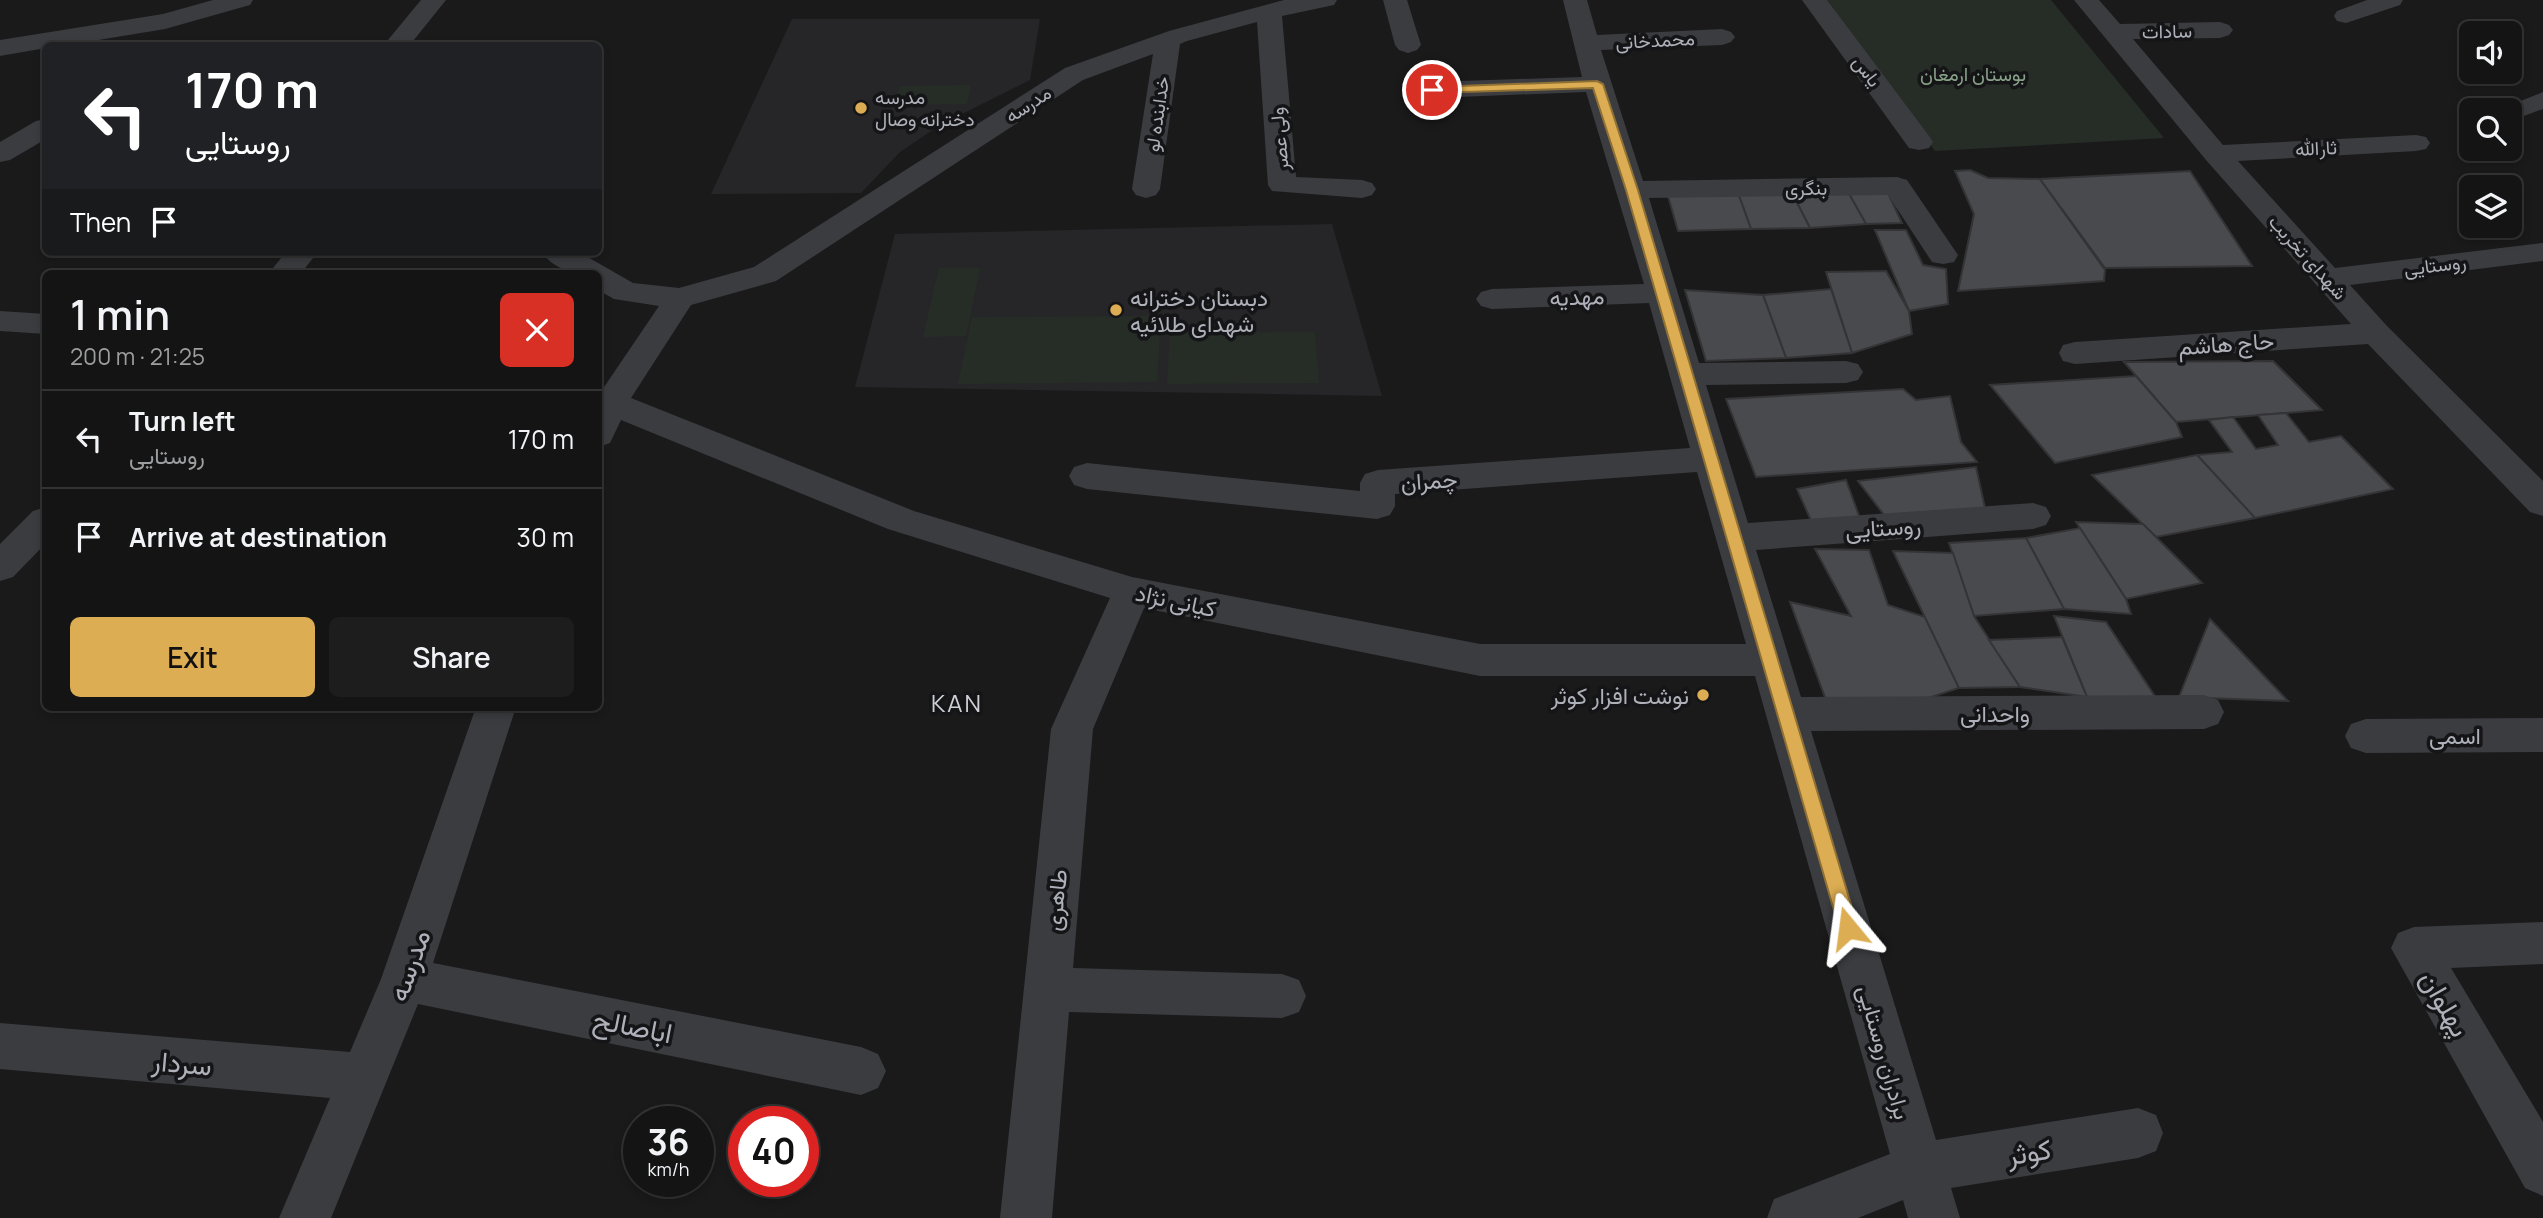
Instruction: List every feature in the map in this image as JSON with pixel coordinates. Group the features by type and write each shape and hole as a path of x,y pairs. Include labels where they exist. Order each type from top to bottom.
{"street":[{"path":"90,33 127,0"},
{"path":"0,48 165,21 241,0"},
{"path":"398,42 434,0"},
{"name":"مدرسه","path":"602,278 625,292 680,298 765,274 1074,75 1168,40 1269,12 1325,0"},
{"path":"1395,0 1408,45"},
{"name":"برادران روستایی","path":"1576,0 1597,84 1632,190 1934,1218"},
{"name":"یاس","path":"1814,0 1919,142"},
{"name":"شهدای تخریب","path":"2086,0 2216,154 2376,333 2536,488"},
{"path":"2346,16 2391,0"},
{"name":"ولی عصر","path":"1269,12 1282,186 1362,189"},
{"name":"سادات","path":"2115,32 2220,30"},
{"name":"محمدخانی","path":"1587,43 1722,37"},
{"name":"خدابنده لو","path":"1146,189 1168,40"},
{"path":"1432,90 1597,84"},
{"path":"2522,108 2543,100"},
{"path":"0,154 42,129"},
{"name":"ثارالله","path":"2216,154 2416,143"},
{"name":"بنگری","path":"1632,190 1897,186 1943,255"},
{"name":"روستایی","path":"2328,278 2543,252"},
{"path":"287,270 299,256"},
{"path":"564,256 588,270"},
{"name":"مهدیه","path":"1492,299 1662,293"},
{"path":"605,419 680,298"},
{"path":"0,321 42,324"},
{"name":"حاج هاشم","path":"2075,353 2376,333"},
{"path":"1686,374 1846,372"},
{"name":"کیانی نژاد","path":"605,419 901,520 1132,592 1480,660 1769,660"},
{"name":"چمران","path":"1087,476 1377,506 1378,483 1710,459"},
{"name":"روستایی","path":"1734,538 2033,516"},
{"path":"0,567 42,524"},
{"name":"طاهری","path":"1026,1218 1072,729 1132,592"},
{"name":"مدرسه","path":"304,1218 404,979 495,711"},
{"name":"واحدانی","path":"1785,714 2204,712"},
{"name":"اسمی","path":"2366,736 2543,734"},
{"name":"پهلوان","path":"2543,943 2414,948 2543,1170"},
{"name":"اباصالح","path":"404,979 861,1072"},
{"path":"1047,989 1282,996"},
{"name":"سردار","path":"0,1046 364,1077"},
{"name":"کوثر","path":"1793,1218 1919,1168 2138,1133"}],"shaded area":[{"name":"مدرسه دخترانه وصال","path":"792,19 1040,19 1030,80 940,125 900,152 861,193 711,194"},
{"name":"دبستان دخترانه شهدای طلائیه","path":"1332,224 1382,396 855,387 895,234"}],"green space":[{"name":"بوستان ارمغان","path":"1827,0 2051,0 2164,138 1935,151"},
{"path":"971,85 967,104 894,105 900,86"},
{"path":"939,268 980,268 966,336 923,337"},
{"path":"1161,316 1157,382 958,384 972,317"},
{"path":"1315,332 1319,383 1167,384 1170,333"}],"building":[{"path":"1970,170 1988,178 2040,179 2105,270 2104,281 1958,291 1974,214 1955,171"},
{"path":"2190,171 2252,266 2105,268 2040,179"},
{"path":"1848,192 1888,193 1902,223 1866,224"},
{"path":"1848,192 1866,224 1810,228 1792,193"},
{"path":"1738,193 1792,193 1810,228 1751,229"},
{"path":"1738,193 1751,229 1678,231 1668,196"},
{"path":"1875,230 1906,230 1923,265 1946,269 1948,304 1909,311"},
{"path":"1886,271 1909,311 1912,334 1852,353 1826,272"},
{"path":"1831,289 1852,353 1786,358 1763,295"},
{"path":"1685,290 1763,295 1786,358 1706,361"},
{"path":"2273,361 2322,410 2176,422 2124,362"},
{"path":"2136,376 2176,422 2182,437 2055,463 1990,385"},
{"path":"1903,389 1916,400 1950,396 1961,442 1977,462 1756,477 1726,399"},
{"path":"2286,413 2309,442 2341,436 2393,489 2255,518 2197,455 2232,452 2209,420 2233,417 2256,449 2278,445 2258,415"},
{"path":"2197,455 2255,518 2156,537 2092,475"},
{"path":"1976,467 1985,508 1888,520 1858,481"},
{"path":"1846,480 1862,524 1813,525 1797,489"},
{"path":"2076,522 2143,524 2202,583 2126,599"},
{"path":"2080,528 2126,599 2131,614 2064,609 2026,538"},
{"path":"2026,538 2064,609 1974,616 1949,543"},
{"path":"1815,549 1869,550 1888,605 1925,617 1959,688 1901,707 1826,700 1790,602 1851,616"},
{"path":"1893,551 1953,553 1974,616 2020,687 1959,688"},
{"path":"2054,616 2106,622 2158,701 2087,697"},
{"path":"2210,619 2288,701 2179,697"},
{"path":"2062,637 2087,697 2020,687 1989,640"}],"place":[{"name":"مدرسه دخترانه وصال","path":"861,108"},
{"name":"دبستان دخترانه شهدای طلائیه","path":"1116,310"},
{"name":"نوشت افزار کوثر","path":"1703,695"}],"district":[{"name":"KAN","path":"957,702"}],"route":[{"path":"1432,90 1597,84 1632,190 1848,928"}]}
